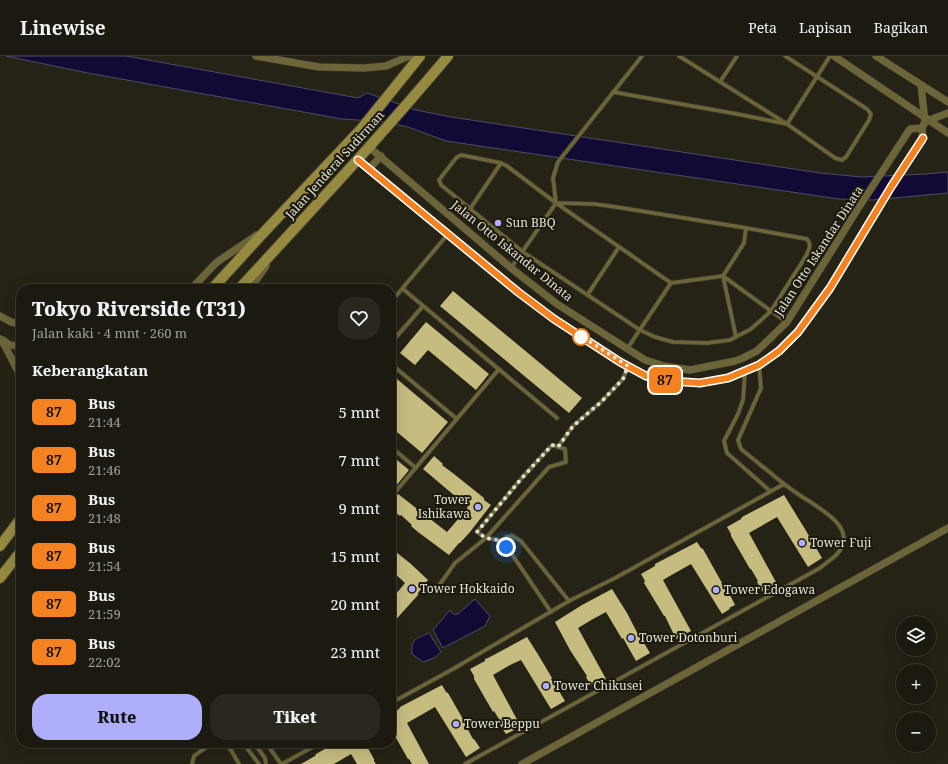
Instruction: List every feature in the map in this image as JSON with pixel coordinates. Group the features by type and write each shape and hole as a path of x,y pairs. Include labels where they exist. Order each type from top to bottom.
{"main road":[{"name":"Jalan Jenderal Sudirman","path":"217,284 362,128 420,56"},
{"name":"Jalan Jenderal Sudirman","path":"244,284 358,160 409,103 448,56"},
{"path":"0,546 16,525"},
{"path":"0,578 16,557"}],"street":[{"path":"256,56 319,67 364,68 386,66 409,56"},
{"path":"834,56 925,122 948,133"},
{"path":"876,56 948,102"},
{"path":"358,160 518,292 554,319 646,376 670,381 700,383 728,378 759,365 779,351 798,332 830,288 904,166 923,138 925,122 921,85"},
{"path":"925,122 948,113"},
{"name":"Jalan Otto Iskandar Dinata","path":"369,147 511,268 557,304 645,360 664,366 690,370 744,358 757,351 788,322 910,129 925,122"},
{"path":"369,169 381,156"},
{"path":"196,284 217,262 266,230"},
{"path":"253,284 281,244"},
{"path":"0,316 16,323"},
{"path":"0,339 10,345 16,346"},
{"path":"0,339 16,367"},
{"path":"757,351 759,365"},
{"path":"744,358 745,371"},
{"path":"522,764 948,528"}],"lane":[{"path":"511,268 556,204 553,178 558,162 642,56"},
{"path":"679,56 787,124 835,158 842,160 846,157 858,139 871,114 867,109 785,56"},
{"path":"720,82 737,56"},
{"path":"787,124 830,56"},
{"path":"613,92 787,124"},
{"path":"556,204 594,204 746,228 807,240 809,241 810,248 771,311 751,329 730,340 707,343 673,342 655,337 640,330 523,252 441,186 439,180 456,158 461,155 501,163 556,204 671,283 723,276 771,311 788,322"},
{"path":"470,208 501,163"},
{"path":"736,337 723,276 744,243 746,228"},
{"path":"396,297 448,234"},
{"path":"588,294 619,247"},
{"path":"627,349 671,283"},
{"path":"403,289 557,418"},
{"path":"396,337 423,306"},
{"path":"465,764 820,568 838,554 843,545 844,538 842,530 837,523 829,515 784,484 741,449 738,440 761,388 759,365"},
{"path":"558,447 573,426 601,402 623,379 628,366"},
{"path":"396,368 456,420"},
{"path":"396,491 499,370"},
{"path":"745,371 743,400 738,414 724,441 727,453 770,492"},
{"path":"440,584 455,563 486,538 549,467 566,462 565,449 552,445 521,479 477,532 486,538 504,541"},
{"path":"396,451 416,468"},
{"path":"396,700 453,669 569,601 617,577 784,484"},
{"path":"504,541 506,537 512,536 521,542 569,601"},
{"path":"504,541 506,547 551,612"},
{"path":"192,764 194,756 205,748"},
{"path":"229,748 239,764"},
{"path":"247,748 259,764"},
{"path":"258,748 265,758 266,764"},
{"path":"270,748 282,764 311,748"}],"shaded area":[{"path":"6,56 126,56 358,98 367,93 416,110 451,117 820,173 862,177 948,172 948,193 872,200 839,199 446,141 408,127 386,122 342,119 88,73"},
{"path":"475,599 490,616 485,626 443,648 433,630 450,610 453,614 458,614"},
{"path":"429,633 441,652 434,658 423,662 412,654 412,645 415,640"}],"building":[{"path":"453,291 582,398 569,413 440,306"},
{"path":"426,322 489,374 476,390 428,350 415,365 400,353"},
{"path":"396,378 448,422 422,453 396,431"},
{"name":"Tower Ishikawa","path":"434,456 443,464 442,465 491,505 470,532 449,555 418,532 401,515 400,516 396,513 396,496 398,494 447,532 468,507 423,469"},
{"path":"396,459 409,470 396,486"},
{"name":"Tower Fuji","path":"784,495 805,529 815,549 816,548 822,558 808,567 777,517 749,533 777,584 763,592 727,527 742,517"},
{"name":"Tower Edogawa","path":"697,542 703,549 721,583 735,605 722,614 691,564 668,577 663,580 691,631 676,639 665,616 644,583 645,581 641,574 655,566 655,564"},
{"name":"Tower Hokkaido","path":"396,552 428,580 418,595 396,619 396,594 405,583 396,575"},
{"name":"Tower Dotonburi","path":"612,589 627,613 643,644 644,643 650,653 636,661 606,612 593,619 578,628 606,679 591,686 586,677 587,676 570,650 555,622"},
{"name":"Tower Chikusei","path":"527,637 565,701 551,709 521,660 510,665 493,675 521,727 506,734 500,725 502,724 494,711 493,712 474,679 470,669 485,661 485,659"},
{"name":"Tower Beppu","path":"442,685 467,726 473,739 480,748 466,757 435,707 407,723 429,764 412,764 396,738 396,711 400,707"},
{"path":"327,748 368,748 376,764 357,764 351,754 334,764 301,764"}],"bus line":[{"name":"87","path":"358,160 518,292 554,319 620,362 646,376 670,381 700,383 728,378 759,365 779,351 798,332 830,288 904,166 923,138"}],"place":[{"name":"Sun BBQ","path":"498,223"},
{"name":"Tower Ishikawa","path":"478,507"},
{"name":"Tower Fuji","path":"802,543"},
{"name":"Tower Hokkaido","path":"412,589"},
{"name":"Tower Edogawa","path":"716,590"},
{"name":"Tower Dotonburi","path":"631,638"},
{"name":"Tower Chikusei","path":"546,686"},
{"name":"Tower Beppu","path":"456,724"}],"route":[{"path":"506,547 504,541 486,538 477,532 521,479 552,445 558,447 573,426 601,402 623,379 628,366 581,337"}]}
